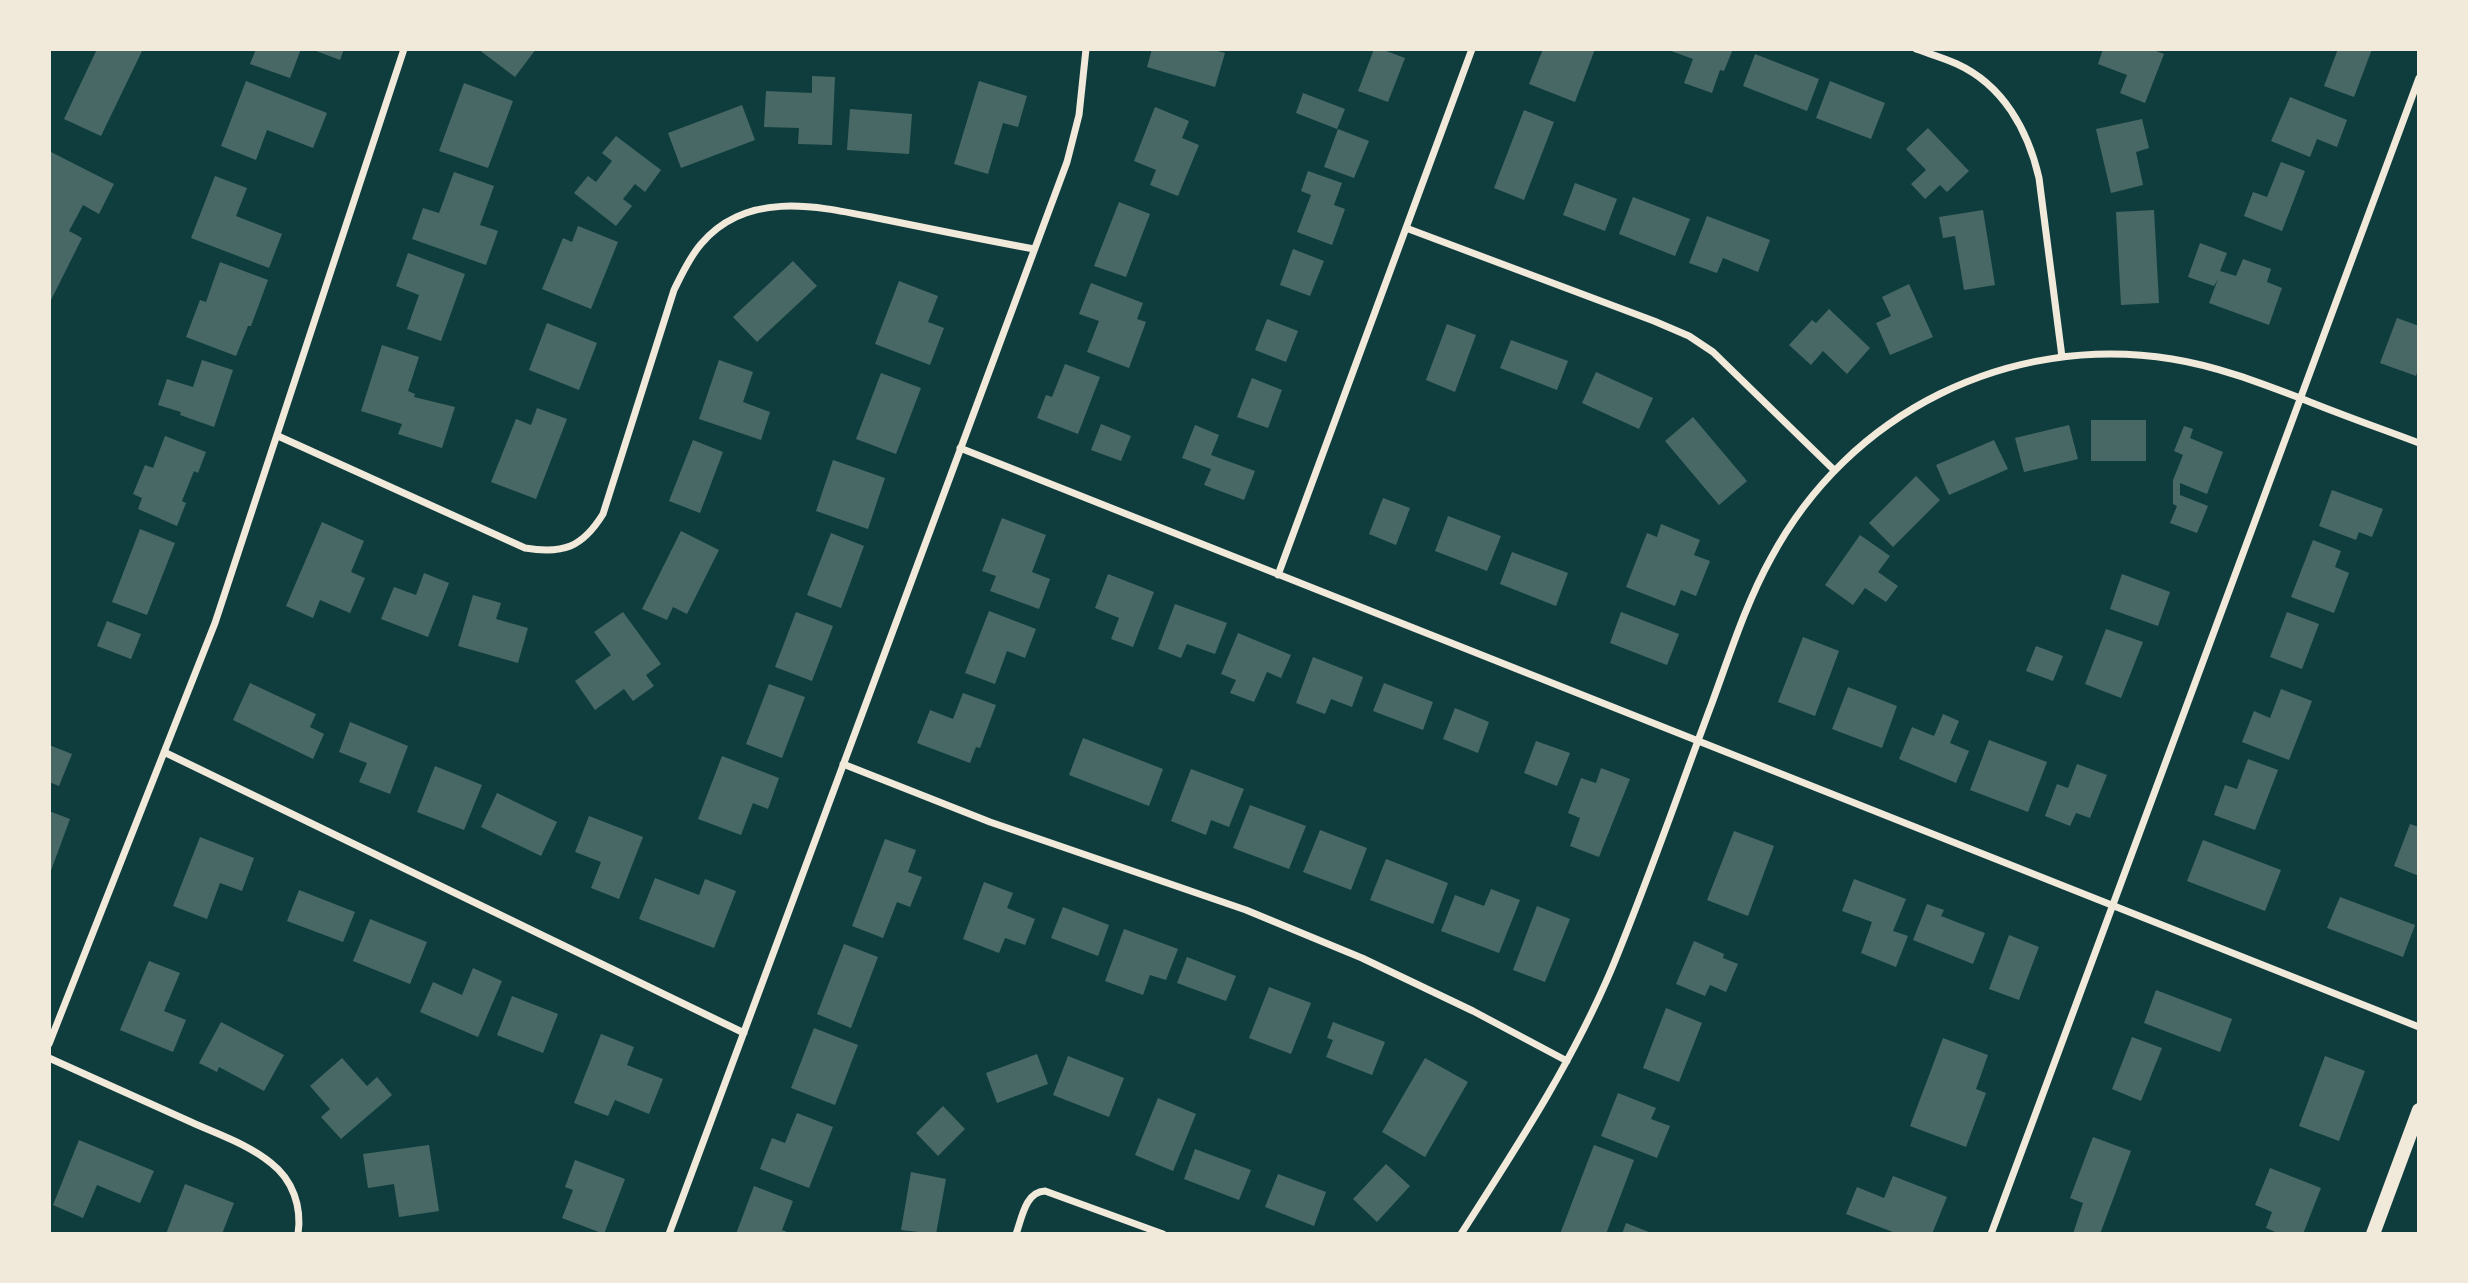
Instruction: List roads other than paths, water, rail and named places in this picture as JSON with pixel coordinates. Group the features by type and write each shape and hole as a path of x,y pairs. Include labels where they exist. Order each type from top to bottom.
{"main road":[{"path":"2373,1234 2419,1110"}],"street":[{"path":"49,1044 215,623 404,49"},
{"path":"669,1234 1066,162 1079,115 1086,49"},
{"path":"1278,575 1472,49"},
{"path":"1916,49 1959,65 1984,82 2004,100 2021,124 2033,152 2039,178 2062,357"},
{"path":"1991,1234 2419,78"},
{"path":"278,436 525,548 548,551 566,549 593,530 603,514 674,290 702,242 720,227 740,215 784,204 824,208 1034,249"},
{"path":"1406,229 1689,336 1713,352 1834,470"},
{"path":"1461,1234 1528,1130 1567,1062 1611,970 1744,618 1771,557 1805,504 1834,470 1871,436 1950,387 2006,366 2062,357 2115,354 2171,359 2212,368 2419,443"},
{"path":"960,449 2419,1027"},
{"path":"164,752 744,1033"},
{"path":"843,764 990,821 1246,911 1362,958 1473,1011 1567,1062"},
{"path":"49,1058 240,1144 272,1164 290,1185 298,1203 301,1218 298,1234"},
{"path":"1016,1234 1033,1194 1045,1191 1163,1234"}]}
